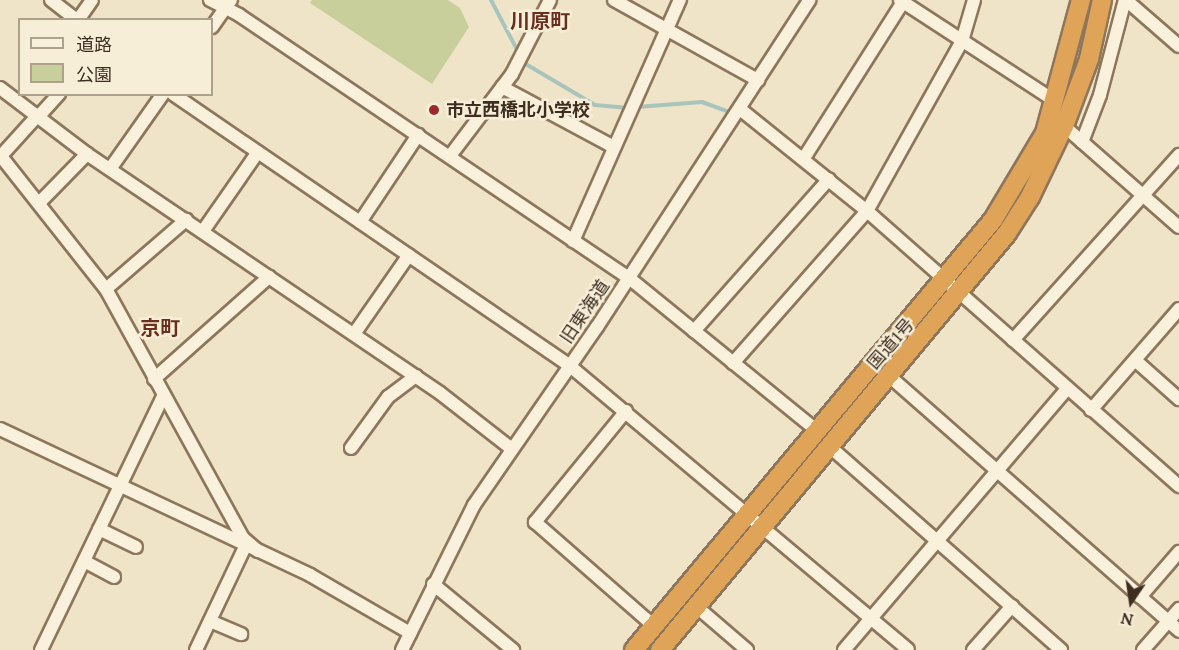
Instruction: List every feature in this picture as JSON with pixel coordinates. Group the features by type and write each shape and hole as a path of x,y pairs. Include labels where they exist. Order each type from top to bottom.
{"highway":[{"name":"国道1号","path":"634,650 654,626 829,446 888,375 951,286 1025,171 1055,101 1081,0"},
{"name":"国道1号","path":"660,650 697,607 817,431 951,286 1007,233 1030,197 1064,126 1089,59 1102,0"}],"street":[{"path":"51,0 74,18"},
{"path":"78,18 92,0"},
{"path":"210,0 228,4 629,278 817,431"},
{"path":"450,156 517,66 550,0"},
{"path":"615,0 758,80"},
{"path":"573,241 680,0"},
{"name":"旧東海道","path":"402,650 465,522 629,278 809,0"},
{"path":"733,363 867,211 962,41 974,0"},
{"path":"1082,142 1100,95 1126,0 1179,46"},
{"path":"804,158 902,1 1055,101"},
{"path":"213,26 228,4"},
{"path":"502,87 614,147"},
{"path":"0,88 87,154 416,376 512,449"},
{"path":"57,96 0,156 106,289 243,538 258,551"},
{"path":"110,169 162,96"},
{"path":"176,96 570,366 757,520 909,650"},
{"path":"740,109 804,158 867,211 1179,486"},
{"path":"1064,126 1179,227"},
{"path":"360,222 418,135"},
{"path":"203,231 258,152"},
{"path":"39,203 87,154"},
{"path":"1013,340 1179,154"},
{"path":"694,331 829,179"},
{"path":"106,289 186,220"},
{"path":"354,334 409,255"},
{"path":"154,379 269,277"},
{"path":"1091,410 1179,309"},
{"path":"1135,360 1179,399"},
{"path":"888,375 1179,631"},
{"path":"351,448 388,398 416,376"},
{"path":"844,650 1067,389"},
{"path":"41,650 163,396"},
{"path":"626,411 535,522 654,626"},
{"path":"0,429 245,547 334,587 410,633"},
{"path":"829,446 1061,650"},
{"path":"99,529 136,547"},
{"path":"196,650 245,547"},
{"path":"1140,597 1177,557"},
{"path":"84,561 114,577"},
{"path":"433,584 505,647"},
{"path":"973,650 1012,606"},
{"path":"697,607 747,650"},
{"path":"1143,650 1179,609"},
{"path":"210,621 241,634"}],"green space":[{"path":"312,0 448,0 460,8 469,27 432,84 310,3"}],"waterway":[{"path":"491,0 524,63 595,105 629,108"},
{"path":"637,107 702,102 730,112"}],"place":[{"name":"市立西橋北小学校","path":"434,110"}],"district":[{"name":"川原町","path":"540,20"},
{"name":"京町","path":"160,327"}]}
